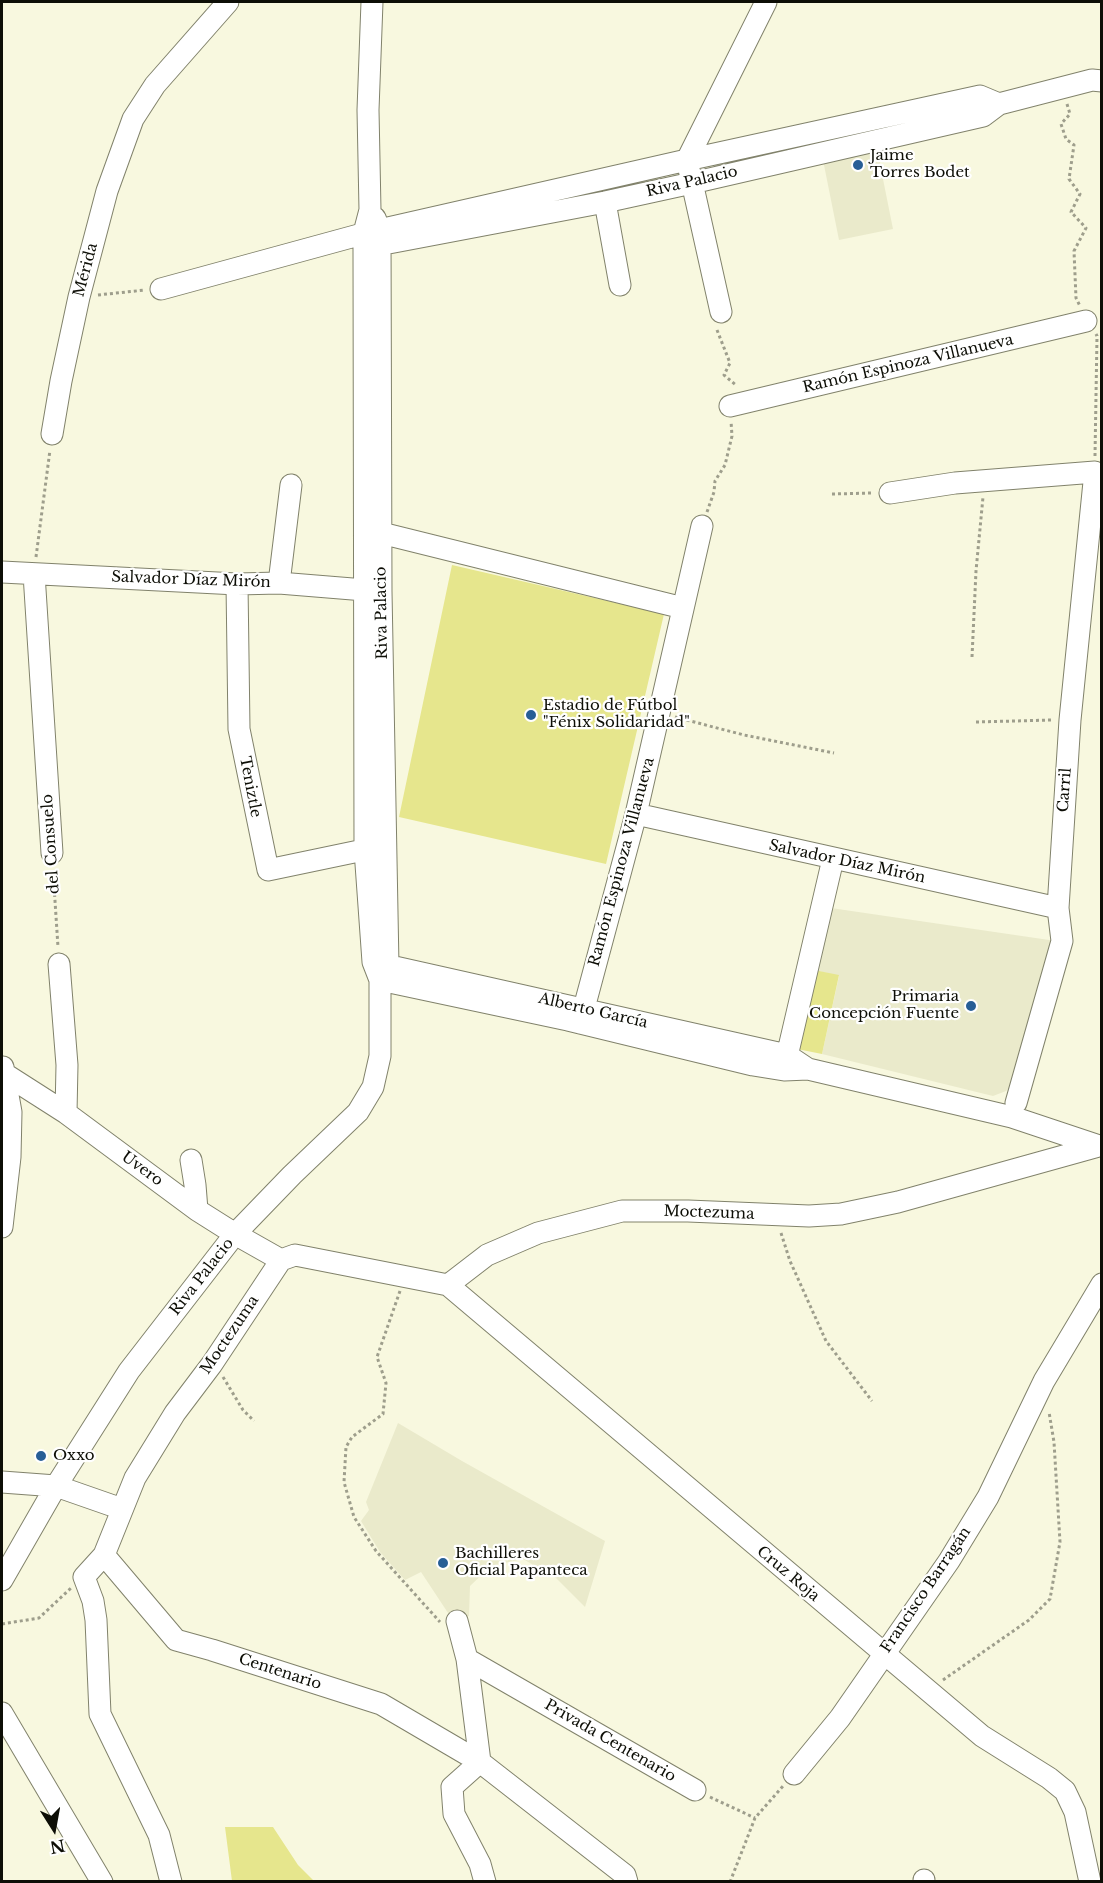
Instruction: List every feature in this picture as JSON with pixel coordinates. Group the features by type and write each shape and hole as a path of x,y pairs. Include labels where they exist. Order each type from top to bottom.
{"street":[{"name":"Mérida","path":"52,434 79,297 107,191 133,119 155,85 228,2"},
{"name":"Riva Palacio","path":"372,2 368,110 372,239 373,591 365,850 380,970"},
{"path":"721,312 687,160 766,2"},
{"name":"Riva Palacio","path":"372,239 605,202 983,116 999,104 1092,80 1101,81"},
{"name":"Riva Palacio","path":"161,289 687,160 980,96 999,104"},
{"path":"574,186 578,207"},
{"path":"605,202 620,285"},
{"name":"Ramón Espinoza Villanueva","path":"730,406 1086,321"},
{"path":"890,493 984,481 1095,472"},
{"name":"Carril","path":"1016,1103 1062,941 1058,908 1070,720 1095,472"},
{"path":"279,583 291,484"},
{"name":"Ramón Espinoza Villanueva","path":"582,1016 636,814 702,526"},
{"path":"373,531 683,608"},
{"name":"Salvador Díaz Mirón","path":"2,572 237,584 279,583 373,591"},
{"name":"del Consuelo","path":"34,574 52,853"},
{"name":"Teniztle","path":"237,584 239,729 268,870 386,846"},
{"name":"Riva Palacio","path":"2,1580 56,1486 129,1371 235,1234 358,1112 373,1087 380,1056 380,970 386,846 373,591"},
{"name":"Salvador Díaz Mirón","path":"636,814 1058,908"},
{"path":"786,1063 833,859"},
{"path":"59,964 67,1065 66,1113"},
{"name":"Alberto García","path":"380,970 1012,1117 1101,1146"},
{"path":"2,1227 10,1157 11,1112 3,1069"},
{"name":"Uvero","path":"3,1069 196,1209 281,1260"},
{"name":"Moctezuma","path":"448,1285 487,1255 528,1237 622,1211 809,1216 852,1212 898,1202 1101,1146"},
{"path":"190,1160 195,1185 196,1209"},
{"path":"281,1260 295,1255 448,1285"},
{"name":"Moctezuma","path":"84,1577 104,1555 135,1478 169,1422 212,1364 281,1260"},
{"name":"Francisco Barragán","path":"794,1774 840,1718 949,1561 988,1497 1044,1381 1101,1284"},
{"name":"Cruz Roja","path":"448,1285 927,1691 982,1736 1049,1778 1065,1791 1075,1812 1090,1881"},
{"path":"2,1482 56,1486 122,1509"},
{"name":"Centenario","path":"104,1555 176,1640 381,1704 480,1762 630,1879"},
{"path":"84,1577 93,1601 96,1620 100,1714 159,1835 171,1881"},
{"path":"458,1627 467,1659 480,1762 452,1787 454,1814 480,1864 485,1881"},
{"name":"Privada Centenario","path":"467,1659 695,1790"},
{"path":"5,1724 102,1881"}],"path":[{"path":"1061,88 1070,114 1061,124 1066,139 1074,145 1069,179 1080,194 1071,212 1086,228 1074,251 1076,298 1089,329 1097,336 1095,472"},
{"path":"79,297 161,289"},
{"path":"34,574 52,434"},
{"path":"972,657 976,571 984,481"},
{"path":"832,494 890,493"},
{"path":"660,714 744,735 834,753"},
{"path":"976,722 1070,720"},
{"name":"del Consuelo","path":"52,853 59,964"},
{"name":"Moctezuma","path":"776,1215 790,1261 826,1341 872,1401"},
{"path":"406,1277 377,1357 386,1383 383,1414 352,1437 346,1448 344,1482 354,1517 376,1551 443,1626 458,1627"},
{"path":"212,1364 225,1379 243,1410 255,1421"},
{"path":"927,1691 1029,1620 1050,1599 1060,1542 1054,1442 1049,1411"},
{"path":"2,1624 39,1618 84,1577"},
{"path":"730,1881 755,1818 794,1774"},
{"path":"695,1790 755,1818"}],"shaded area":[{"path":"877,149 893,229 839,240 823,160"},
{"name":"Estadio de Fútbol \"Fénix Solidaridad\"","path":"452,565 664,614 606,864 399,817"},
{"name":"Primaria Concepción Fuente","path":"831,908 1056,941 1019,1078 1006,1091 993,1096 822,1054 839,976 814,970"},
{"path":"814,970 839,975 822,1054 797,1049"},
{"path":"398,1423 605,1541 585,1607 556,1578 523,1559 491,1566 470,1586 469,1616 452,1619 421,1572 405,1580 380,1552 361,1521 369,1510 366,1502"},
{"path":"225,1827 273,1827 298,1865 314,1881 232,1881"}],"place":[{"name":"Jaime Torres Bodet","path":"858,165"},
{"name":"Estadio de Fútbol \"Fénix Solidaridad\"","path":"531,715"},
{"name":"Primaria Concepción Fuente","path":"971,1006"},
{"name":"Oxxo","path":"41,1456"},
{"name":"Bachilleres Oficial Papanteca","path":"443,1563"}]}
